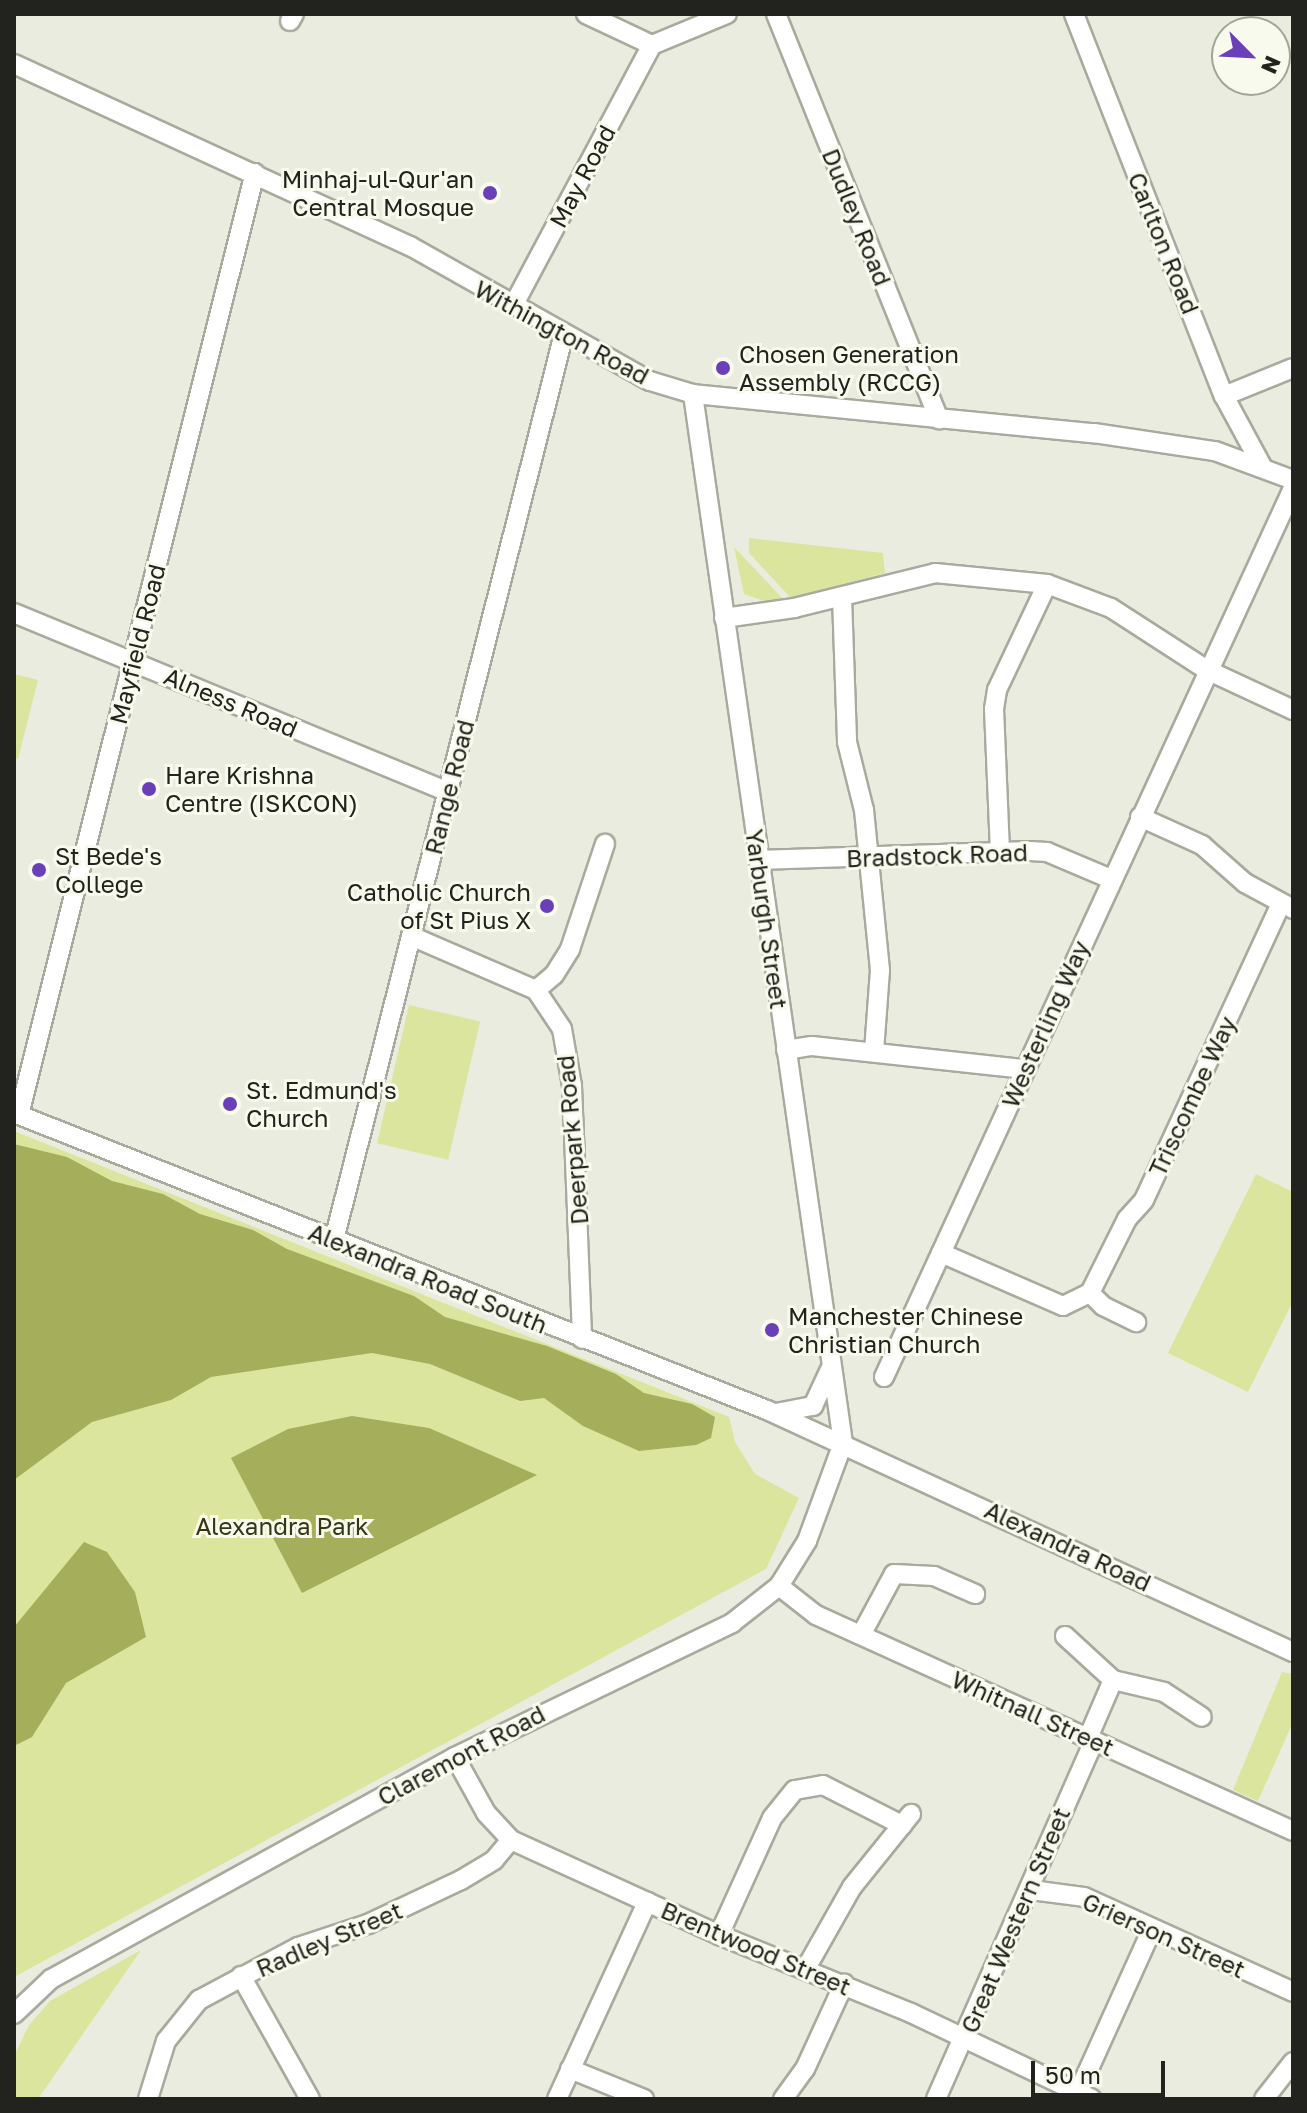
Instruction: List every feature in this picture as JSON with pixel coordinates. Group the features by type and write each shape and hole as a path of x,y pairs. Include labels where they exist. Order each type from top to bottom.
{"street":[{"path":"586,14 652,45 727,14"},
{"name":"Dudley Road","path":"776,14 939,419"},
{"name":"Carlton Road","path":"1074,14 1224,396 1263,468"},
{"name":"May Road","path":"513,306 652,45"},
{"name":"Withington Road","path":"14,64 410,246 650,381 693,394 1215,451 1293,480"},
{"name":"Mayfield Road","path":"16,1114 255,173"},
{"name":"Range Road","path":"334,1240 564,334"},
{"path":"1224,396 1293,368"},
{"name":"Yarburgh Street","path":"693,394 843,1443"},
{"name":"Westerling Way","path":"884,1377 1293,488"},
{"path":"724,618 842,597 935,573 973,572 1047,584 1111,608 1207,670 1293,710"},
{"path":"1000,852 994,709 997,690 1047,584"},
{"path":"842,597 847,742 864,810 866,856 880,970 874,1052"},
{"name":"Alness Road","path":"14,613 448,792"},
{"path":"1140,817 1202,845 1245,883 1287,906"},
{"path":"411,936 536,990 554,975 570,949 605,844"},
{"name":"Bradstock Road","path":"758,860 1047,852 1111,879"},
{"name":"Triscombe Way","path":"1093,1288 1127,1219 1144,1200 1287,906"},
{"name":"Deerpark Road","path":"536,990 562,1029 572,1086 582,1339"},
{"path":"786,1050 812,1046 1025,1069"},
{"name":"Alexandra Road South","path":"16,1114 843,1443"},
{"path":"941,1253 1063,1306 1093,1288 1103,1306 1136,1322"},
{"path":"773,1413 813,1406 831,1365"},
{"name":"Claremont Road","path":"14,2014 51,1979 455,1757 565,1700 693,1644 748,1612 779,1586 807,1541 843,1443"},
{"name":"Alexandra Road","path":"843,1443 1293,1652"},
{"path":"861,1635 894,1574 934,1576 975,1594"},
{"name":"Whitnall Street","path":"779,1586 816,1615 1293,1831"},
{"path":"1065,1636 1113,1680 1164,1692 1202,1717"},
{"name":"Great Western Street","path":"936,2099 1031,1890 1113,1680"},
{"name":"Brentwood Street","path":"455,1757 486,1813 511,1840 719,1935 844,1984 1085,2096"},
{"path":"719,1935 772,1818 795,1790 823,1785 906,1820 852,1887 805,1970"},
{"name":"Radley Street","path":"148,2099 158,2059 181,2018 199,2000 298,1947 427,1898 486,1865 511,1840"},
{"name":"Grierson Street","path":"1031,1890 1084,1897 1293,1992"},
{"path":"557,2099 647,1902"},
{"path":"1085,2096 1152,1929"},
{"path":"241,1976 310,2099"},
{"path":"783,2099 805,2069 844,1984"},
{"path":"1264,2099 1293,2062"},
{"path":"570,2069 644,2099"}],"green space":[{"path":"749,538 883,553 885,573 791,598 749,553"},
{"path":"734,547 783,599 764,601 744,594"},
{"path":"14,674 38,680 18,759 14,758"},
{"path":"409,1005 480,1021 448,1160 377,1143"},
{"name":"Alexandra Park","path":"14,1131 729,1417 735,1442 755,1474 799,1498 766,1569 14,1977"},
{"path":"14,1144 67,1157 112,1181 163,1194 200,1214 253,1230 287,1249 414,1296 445,1317 547,1346 616,1374 644,1393 692,1404 715,1417 711,1438 696,1445 639,1451 583,1426 544,1398 520,1401 430,1364 372,1353 211,1377 171,1400 92,1422 14,1480"},
{"path":"1256,1174 1293,1192 1293,1301 1248,1392 1168,1353"},
{"path":"352,1416 429,1428 537,1475 302,1593 231,1458 288,1429"},
{"path":"84,1542 107,1552 135,1592 146,1637 66,1683 32,1737 14,1746 14,1627"},
{"path":"1282,1672 1293,1674 1293,1722 1258,1801 1233,1790"},
{"path":"141,1950 38,2099 14,2099 14,2056 29,2025 50,2001"}],"place":[{"name":"Minhaj-ul-Qur'an Central Mosque","path":"490,193"},
{"name":"Chosen Generation Assembly (RCCG)","path":"723,368"},
{"name":"Hare Krishna Centre (ISKCON)","path":"149,789"},
{"name":"St Bede's College","path":"39,870"},
{"name":"Catholic Church of St Pius X","path":"547,906"},
{"name":"St. Edmund's Church","path":"230,1104"},
{"name":"Manchester Chinese Christian Church","path":"772,1330"}]}
